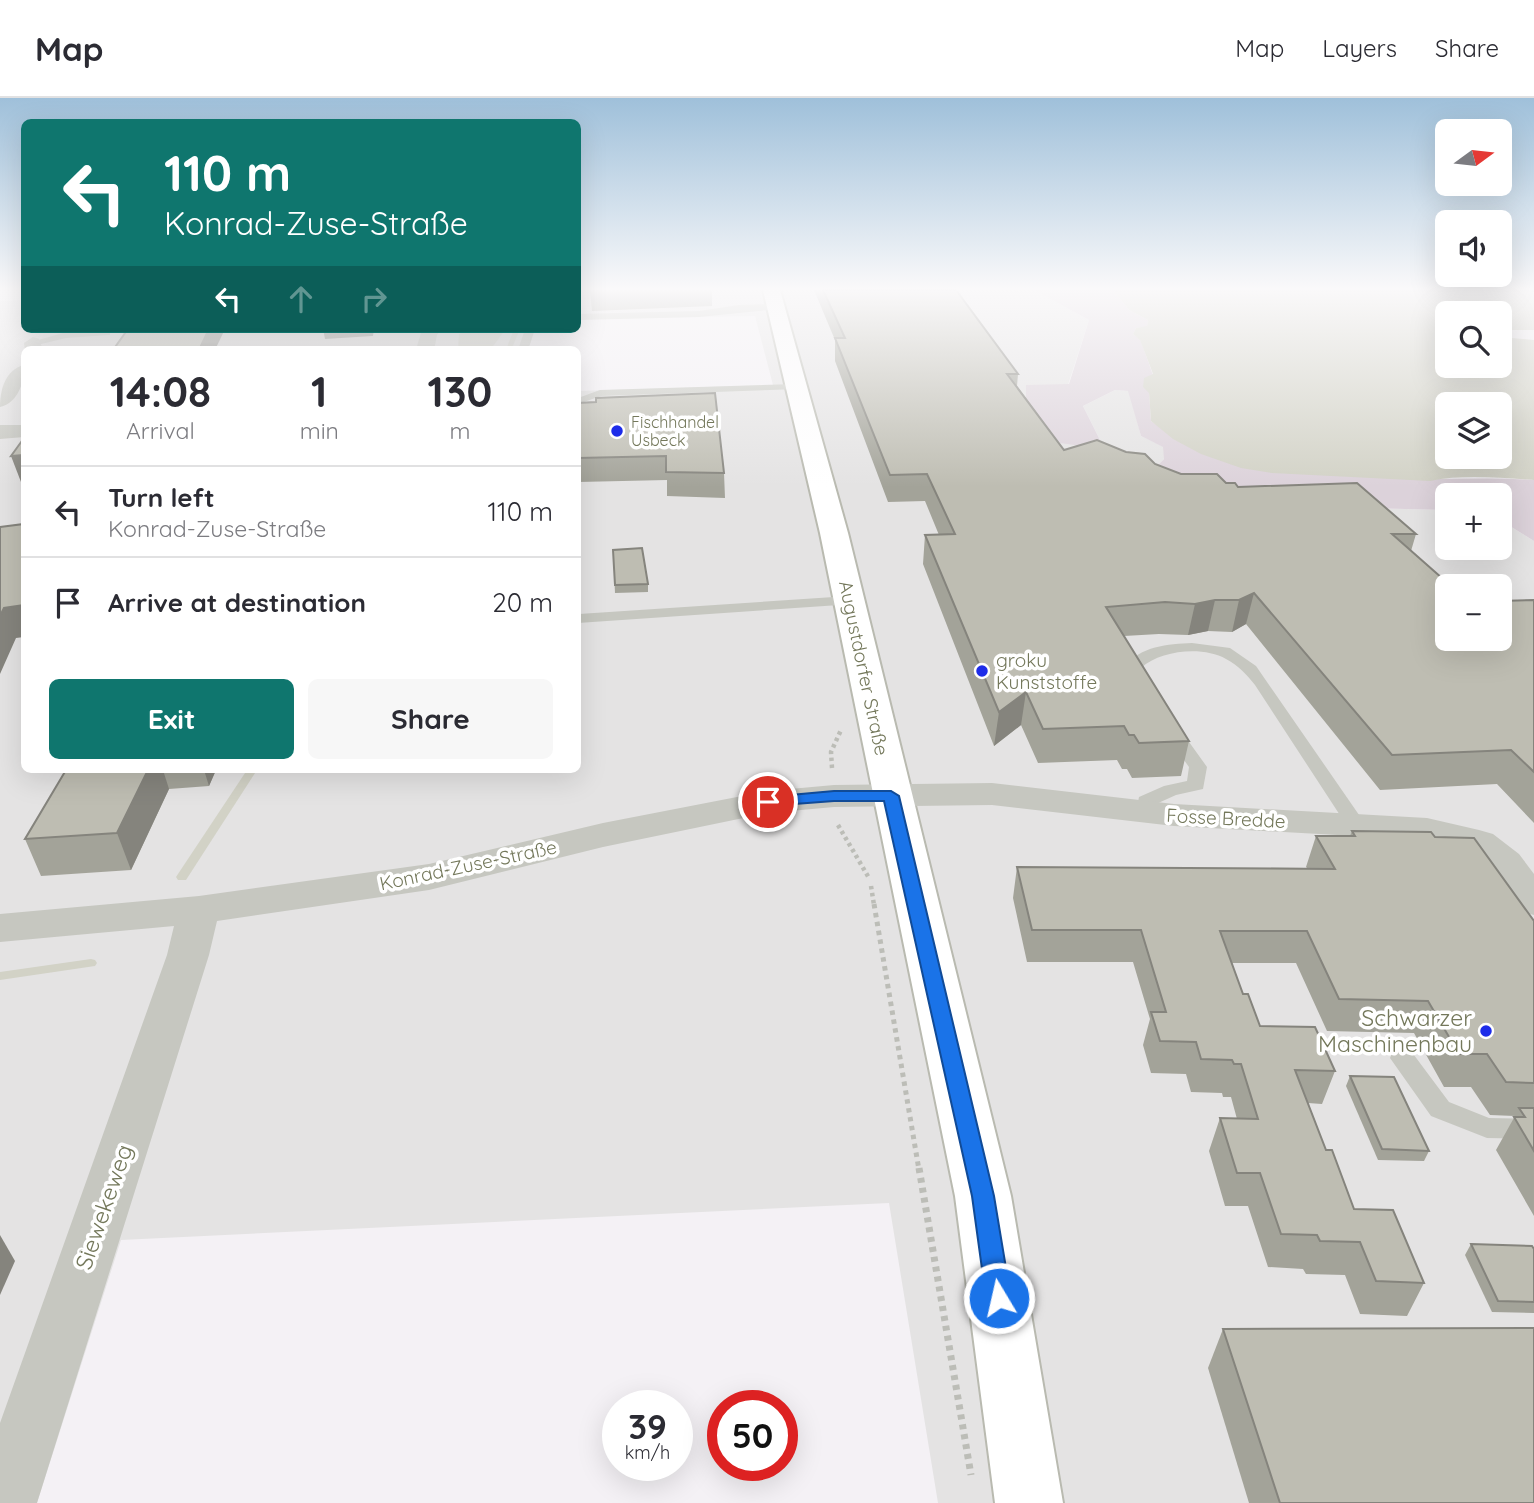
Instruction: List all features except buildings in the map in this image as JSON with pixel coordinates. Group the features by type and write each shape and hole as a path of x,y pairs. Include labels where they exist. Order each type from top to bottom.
{"main road":[{"name":"Augustdorfer Straße","path":"782,356 794,387 834,533 983,1196 1030,1503"}],"street":[{"path":"0,401 21,375"},
{"path":"0,432 21,430"},
{"name":"Fosse Bredde","path":"891,796 992,794 1146,812 1427,829 1479,842 1505,863 1534,902"},
{"name":"Konrad-Zuse-Straße","path":"0,928 199,910 429,877 603,835 768,802 834,796 891,796"},
{"name":"Siewekeweg","path":"4,1503 188,955 199,910"}],"lane":[{"path":"581,400 600,393 794,387"},
{"path":"581,619 849,601"},
{"path":"1146,812 1146,801 1156,795 1196,785 1198,767 1156,708 1133,667 1140,658 1164,650 1191,648 1221,650 1238,659 1255,674 1316,761 1356,825"},
{"path":"1402,1058 1440,1110 1488,1128 1534,1129"}],"path":[{"path":"834,796 838,826 869,875 973,1489"}],"shaded area":[{"path":"0,356 21,356 21,773 581,773 581,391 773,385 765,356 1078,356 1068,385 1027,385 1102,444 1083,406 1115,390 1129,391 1141,436 1164,447 1164,459 1158,465 1238,505 1435,510 1435,560 1512,560 1512,527 1534,541 1534,1503 938,1503 889,1203 121,1240 37,1503 0,1503"},
{"path":"1078,356 1146,356 1153,375 1149,392 1151,421 1183,443 1302,467 1373,477 1534,480 1534,541 1512,527 1512,483 1435,483 1435,510 1238,505 1157,466 1164,459 1163,447 1141,436 1128,391 1115,390 1083,406 1102,444 1096,448 1060,443 1026,401 1026,385 1069,384"},
{"path":"1146,356 1435,356 1435,378 1512,378 1512,356 1534,356 1534,480 1469,477 1430,481 1272,473 1241,468 1201,454 1173,439 1151,421 1149,393 1143,387 1144,378 1153,374"}],"waterway":[{"path":"182,877 250,773"},
{"path":"0,976 91,963"}],"place":[{"name":"Fischhandel Usbeck","path":"617,431"},
{"name":"groku Kunststoffe","path":"982,671"},
{"name":"Schwarzer Maschinenbau","path":"1486,1031"}],"route":[{"path":"768,802 834,796 891,796 983,1196 999,1298"}]}
